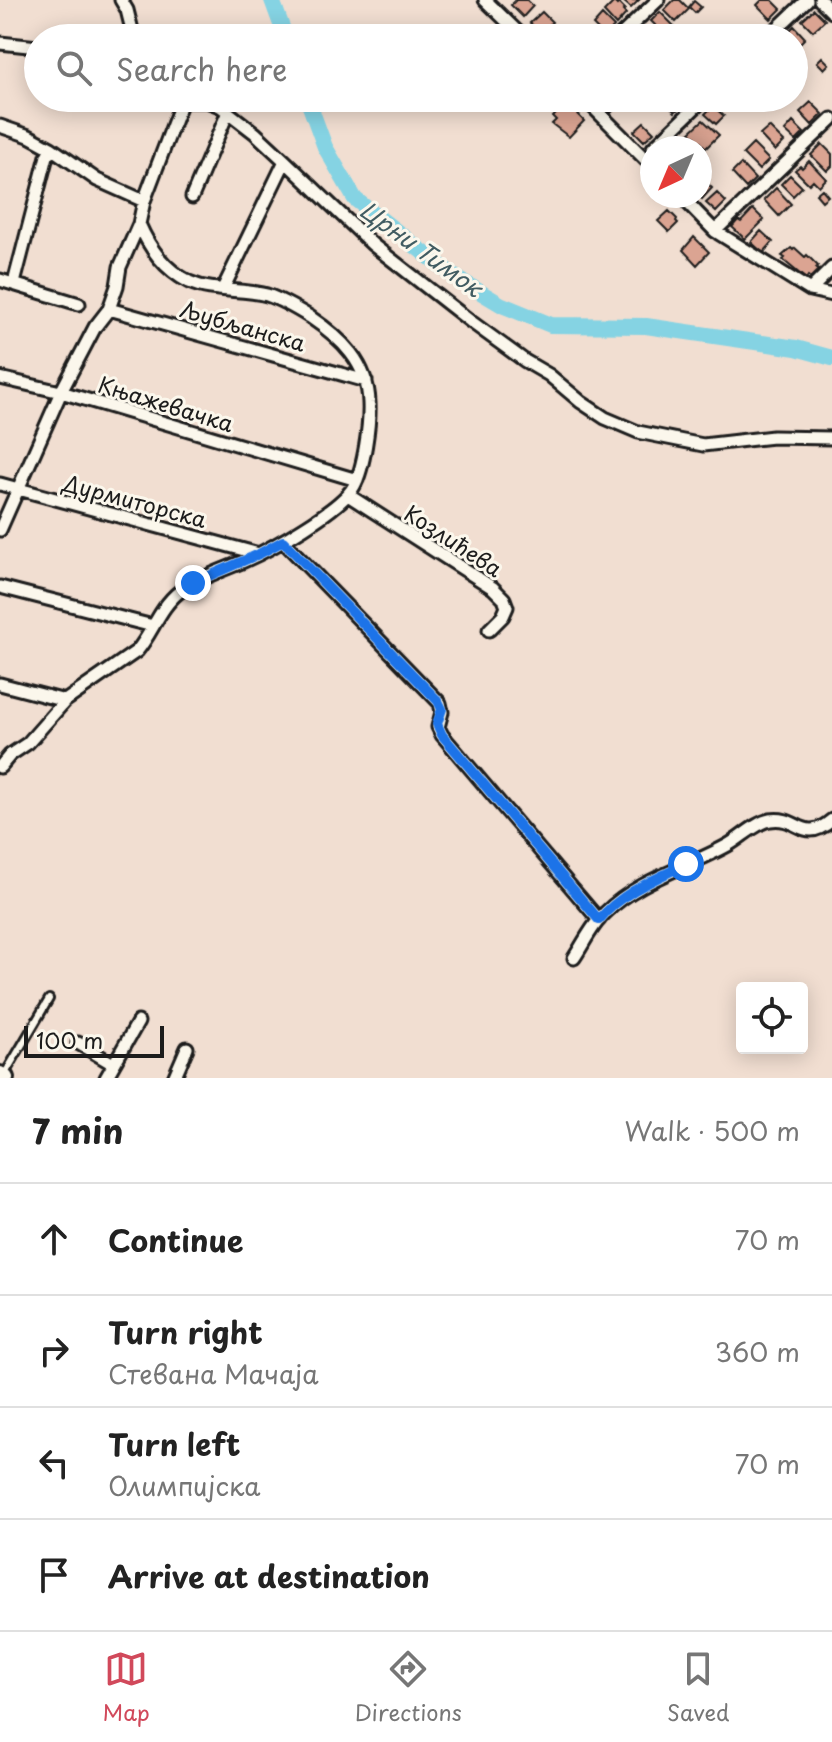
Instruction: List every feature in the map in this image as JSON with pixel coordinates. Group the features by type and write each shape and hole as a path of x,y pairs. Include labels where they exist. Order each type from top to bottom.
{"street":[{"path":"121,0 130,24"},
{"path":"633,24 658,0"},
{"path":"782,24 807,0"},
{"path":"820,0 832,12"},
{"path":"491,2 511,24"},
{"path":"0,43 24,46"},
{"path":"0,530 61,392 95,327 109,309 120,267 139,224 144,201 178,112"},
{"path":"192,197 228,112 285,161 373,245 605,418 638,432 703,445 773,437 832,438"},
{"path":"600,112 640,146"},
{"path":"668,136 691,112"},
{"path":"715,231 832,119"},
{"path":"0,126 29,136 97,180 144,201"},
{"path":"14,283 51,148"},
{"path":"223,289 285,161"},
{"path":"693,208 715,231 810,290 832,295"},
{"path":"0,767 10,755 28,743 65,701 137,651 167,604 183,589 283,541 348,495 357,480 368,428 369,405 366,381 345,345 300,310 267,295 198,285 172,272 148,245 139,224"},
{"path":"810,290 832,268"},
{"path":"0,280 79,304"},
{"name":"Љубљанска","path":"109,309 366,381"},
{"name":"Књажевачка","path":"0,378 61,392 357,480"},
{"name":"Дурмиторска","path":"0,484 259,554"},
{"name":"Козлићева","path":"348,495 493,588 507,607 489,630"},
{"path":"283,541 438,701 442,709 437,724 442,735 599,920"},
{"path":"0,587 153,626"},
{"path":"0,684 65,701"},
{"path":"574,958 599,920 614,904 639,887 728,846 767,820 785,821 813,831 832,820"},
{"path":"106,1078 138,1022"},
{"path":"78,1043 113,1064"},
{"path":"174,1078 187,1048"}],"lane":[{"path":"3,1077 49,999"}],"building":[{"path":"516,0 527,0 533,6 523,17 511,5"},
{"path":"622,0 639,0 631,8"},
{"path":"674,0 680,0 689,9 676,22 664,10"},
{"path":"762,0 772,0 781,9 771,19 757,5"},
{"path":"694,1 701,7 695,13 689,7"},
{"path":"614,2 625,9 626,14 615,24 604,12"},
{"path":"814,9 825,20 813,31 802,20"},
{"path":"542,12 552,22 550,24 530,23"},
{"path":"660,12 672,24 654,24 651,21"},
{"path":"602,15 611,24 594,24"},
{"path":"822,57 829,64 824,69 817,62"},
{"path":"811,102 823,114 812,125 800,112 808,112"},
{"path":"558,112 579,112 584,121 569,137 552,124 556,120 553,117"},
{"path":"720,112 724,116 716,124 705,114"},
{"path":"703,120 719,135 712,142 712,136 694,136 690,132"},
{"path":"644,122 654,132 640,137 634,131"},
{"path":"793,122 804,133 796,141 785,131"},
{"path":"769,127 784,142 775,151 760,135"},
{"path":"753,144 769,160 759,170 743,154"},
{"path":"822,144 832,154 832,166 827,171 811,155"},
{"path":"809,161 826,179 819,186 813,180 809,184 795,170"},
{"path":"741,164 755,179 746,188 732,173"},
{"path":"790,175 802,187 793,196 781,184"},
{"path":"776,188 791,204 779,216 764,200"},
{"path":"822,189 828,196 822,201 816,194"},
{"path":"717,193 726,202 716,212 712,208 712,198"},
{"path":"753,209 764,220 745,239 732,227"},
{"path":"669,211 678,223 669,232 658,221"},
{"path":"761,231 773,242 763,253 751,242"},
{"path":"694,237 709,252 697,265 683,250"},
{"path":"791,248 805,257 807,255 818,266 810,278 808,276 806,279 783,260 785,258 782,256"}],"waterway":[{"name":"Црни Тимок","path":"272,0 281,24"},
{"name":"Црни Тимок","path":"312,112 325,147 355,199 455,277 502,305 551,325 646,326 796,348 832,358"}],"route":[{"path":"193,583 283,541 438,701 442,712 438,730 599,920 614,904 639,887 686,864"}]}
